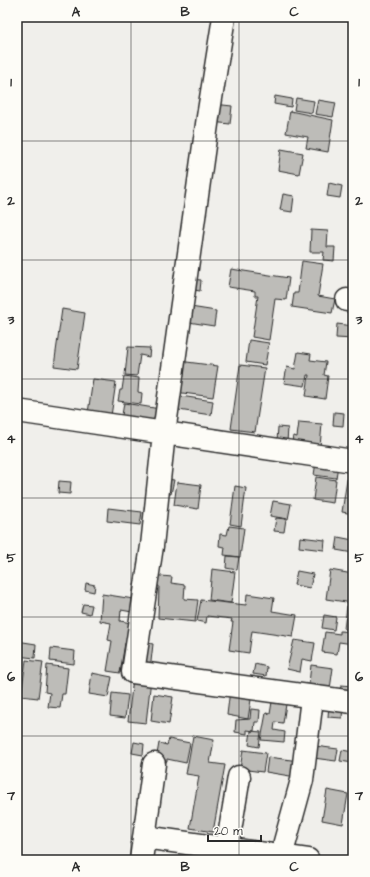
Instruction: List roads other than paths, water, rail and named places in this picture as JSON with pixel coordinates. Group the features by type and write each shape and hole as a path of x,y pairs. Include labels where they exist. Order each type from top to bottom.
{"street":[{"path":"224,17 208,117 164,433 152,546 133,672 312,698 353,702"},
{"path":"17,411 353,461"},
{"path":"280,858 302,780 312,698"},
{"path":"141,860 154,764"},
{"path":"226,854 239,777"},
{"path":"144,837 226,854 308,860"}]}
